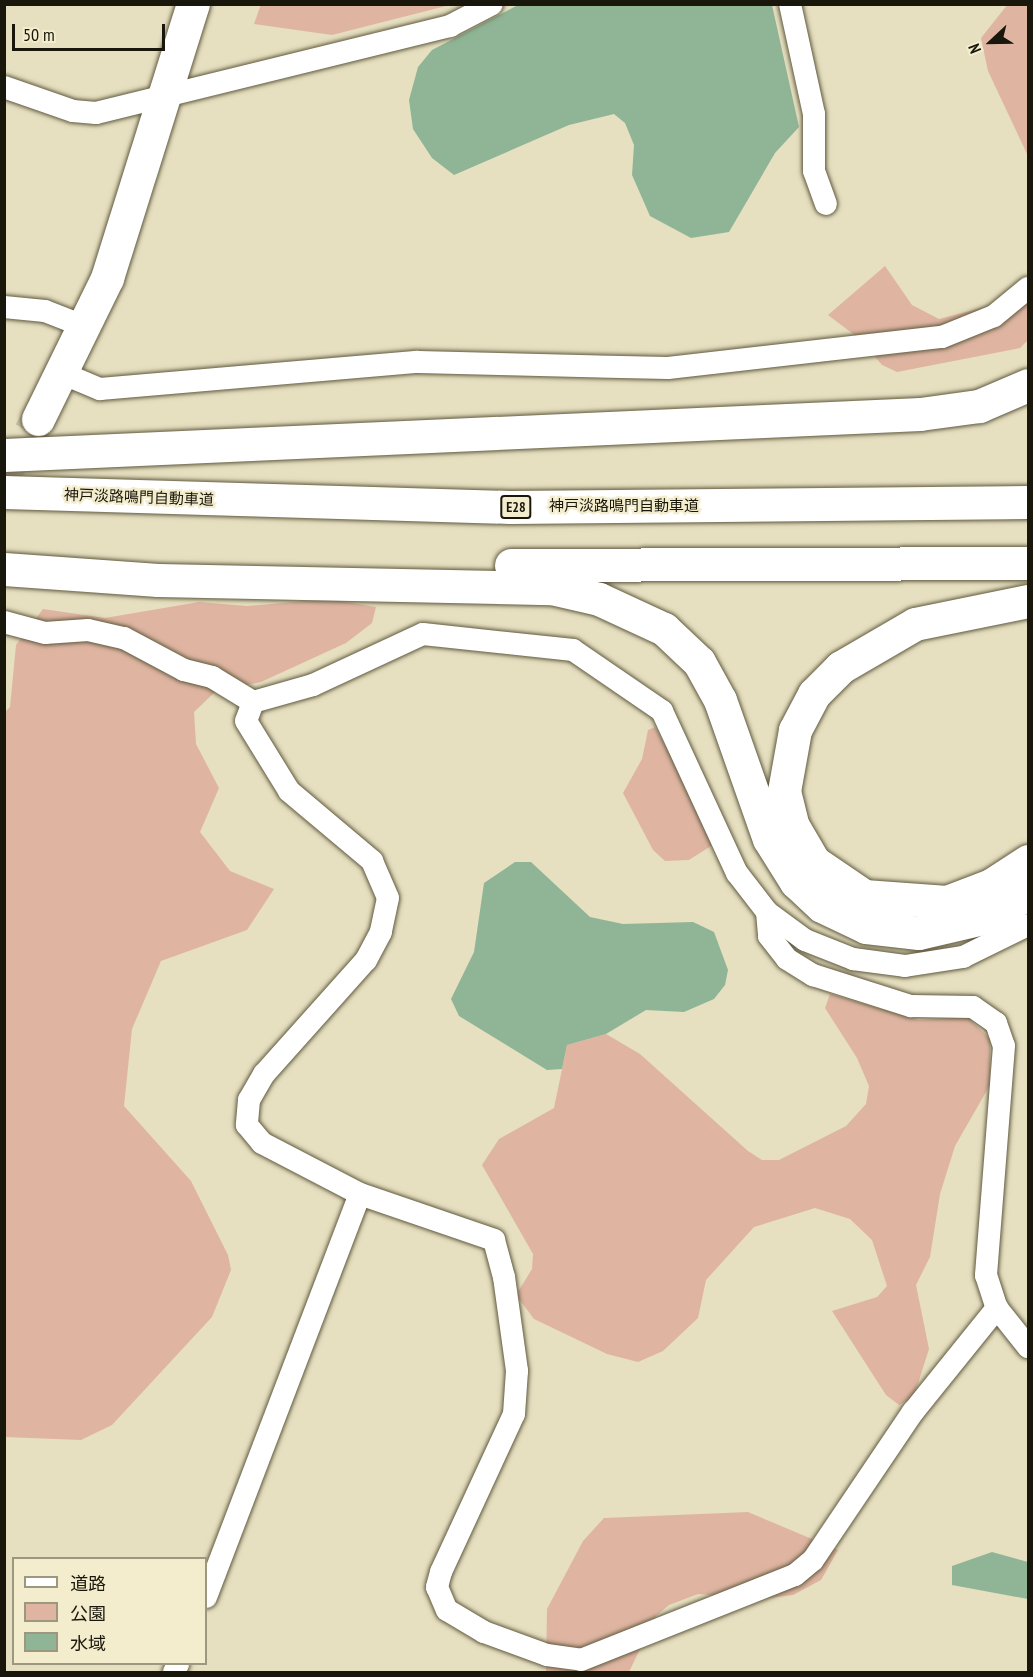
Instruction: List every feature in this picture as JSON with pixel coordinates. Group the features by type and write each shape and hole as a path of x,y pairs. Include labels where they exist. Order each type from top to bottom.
{"main road":[{"path":"38,419 64,374 107,278 159,99 193,4"},
{"path":"4,455 920,414 979,406 1029,385"},
{"name":"神戸淡路鳴門自動車道","path":"4,492 510,507 1029,502"},
{"path":"4,555 825,568 1029,563"},
{"path":"4,569 158,580 550,588 599,599 664,629 699,662 720,700 770,839 796,882 822,906 866,927 919,933 983,918 1029,894"},
{"path":"1029,601 915,624 841,667 814,694 795,730 784,791 793,826 814,862 840,884 873,899 947,902 992,885 1029,861"}],"street":[{"path":"4,87 73,111 96,113 450,26 492,4"},
{"path":"790,4 814,114 814,171 826,204"},
{"path":"64,374 100,389 418,362 668,368 942,337 993,316 1029,288"},
{"path":"4,307 45,311 86,327"},
{"path":"4,622 45,633 88,630 124,638 184,670 212,677 252,702 313,685 423,634 573,650 662,711 738,873 767,912 827,952 905,966 963,957 1029,925"},
{"path":"252,702 246,721 289,791 372,861 388,898 381,932 366,960 264,1074 249,1100 247,1125 262,1143 360,1194 494,1240 518,1371 514,1414 437,1587 447,1610 484,1632 547,1655 580,1660 795,1575 813,1560 913,1412 997,1308"},
{"path":"767,912 769,936 787,959 813,975 911,1006 973,1007 986,1013 1000,1029 1004,1046 986,1275 997,1308 1029,1347"},
{"path":"207,1594 360,1194"}],"green space":[{"path":"261,4 450,5 332,35 254,24"},
{"path":"1008,4 1028,5 1028,156 988,71 981,38"},
{"path":"885,266 912,305 939,319 1028,296 1028,340 1020,348 897,372 882,365 861,340 828,315"},
{"path":"329,599 376,607 372,623 346,643 261,682 216,691 194,712 196,744 219,788 200,832 230,871 274,889 247,930 161,961 132,1029 124,1106 191,1181 228,1255 231,1270 212,1317 112,1425 81,1440 5,1437 4,713 10,707 16,645 43,609 105,618 199,602 247,606"},
{"path":"655,727 715,834 711,846 689,860 665,861 653,850 623,793 642,759 648,730"},
{"path":"830,994 919,1020 967,1017 990,1039 990,1085 955,1146 940,1194 930,1257 916,1285 929,1349 914,1396 899,1405 886,1395 832,1311 877,1297 887,1286 872,1240 850,1219 815,1208 754,1227 706,1280 698,1318 663,1351 638,1362 607,1354 534,1319 516,1295 532,1269 533,1254 482,1165 499,1139 554,1108 567,1045 606,1034 640,1054 748,1151 762,1160 779,1160 846,1126 866,1104 869,1086 857,1058 825,1008"},
{"path":"748,1512 838,1550 821,1580 793,1595 762,1599 698,1594 669,1605 656,1616 629,1672 546,1672 547,1609 583,1541 604,1518"}],"water":[{"path":"518,5 772,5 799,127 775,153 729,232 691,238 650,216 632,175 634,145 625,123 614,114 569,125 454,175 432,158 413,129 409,100 418,67 432,50"},
{"path":"515,862 531,862 590,917 623,924 693,922 714,932 728,970 725,985 714,999 684,1012 646,1010 606,1034 567,1045 562,1069 547,1070 459,1016 451,999 474,952 484,883"},
{"path":"992,1552 1028,1562 1028,1599 952,1585 952,1566"}],"tunnel":[{"path":"4,474 38,419"}]}
